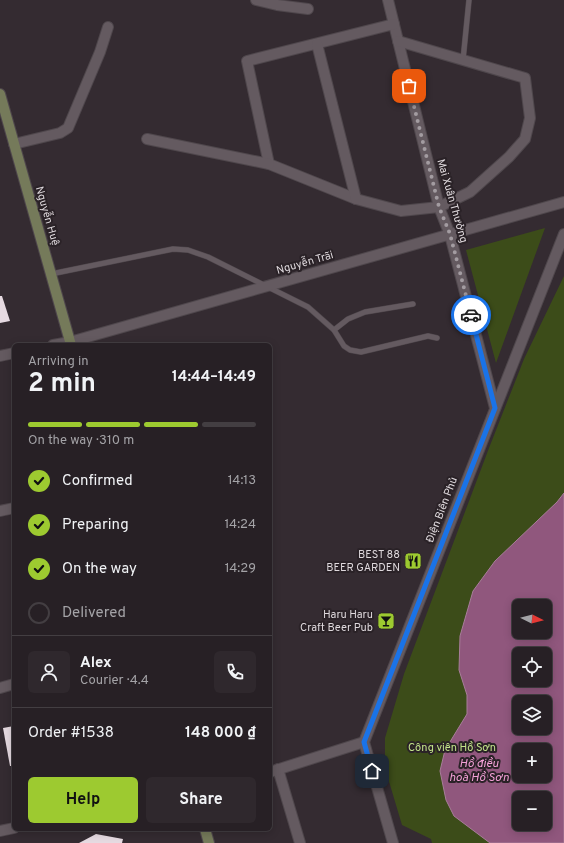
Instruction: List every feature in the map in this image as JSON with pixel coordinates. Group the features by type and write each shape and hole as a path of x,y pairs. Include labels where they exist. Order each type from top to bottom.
{"main road":[{"name":"Nguyễn Huệ","path":"0,94 71,343"},
{"path":"206,831 209,843"}],"street":[{"path":"256,0 277,5 308,9"},
{"name":"Mai Xuân Thưởng","path":"388,0 439,207 450,234 495,408"},
{"path":"269,164 247,61 394,24"},
{"path":"14,144 60,133 68,128 100,52 108,27"},
{"path":"147,139 269,164 356,199 401,211 439,207 470,192 509,157 526,139 530,118 526,78 398,41"},
{"path":"317,44 356,199"},
{"name":"Nguyễn Trãi","path":"71,343 564,202"},
{"name":"Điện Biên Phủ","path":"364,742 564,234"},
{"path":"0,356 12,353"},
{"path":"0,511 12,508"},
{"path":"0,688 12,685"},
{"path":"300,843 274,771 364,742 393,843"},
{"path":"0,831 12,828"}],"lane":[{"path":"463,60 469,0"},
{"path":"51,274 173,249 188,250 208,258 308,307 334,330 344,346 350,350 361,352 428,336 437,338"},
{"path":"334,330 348,319 365,312 413,304"}],"green space":[{"path":"545,228 496,363 466,250"},
{"name":"Công viên Hồ Sơn","path":"564,276 564,843 432,843 431,839 402,825 385,768 385,738 404,674 524,359"}],"water":[{"name":"Hồ điều hoà Hồ Sơn","path":"564,493 564,843 490,843 454,816 446,800 440,771 445,750 467,714 467,695 459,670 460,636 473,591 495,561 557,502"}],"building":[{"path":"0,296 2,296 10,321 0,323"},
{"path":"12,726 12,766 10,766 3,728"},
{"path":"96,834 123,839 122,843 79,843"}],"way so far":[{"path":"409,86 439,207 450,234 471,315"}],"place":[{"name":"BEST 88 BEER GARDEN","path":"413,561"},
{"name":"Haru Haru Craft Beer Pub","path":"386,621"}],"route":[{"path":"372,771 364,742 495,408 471,315"}]}
